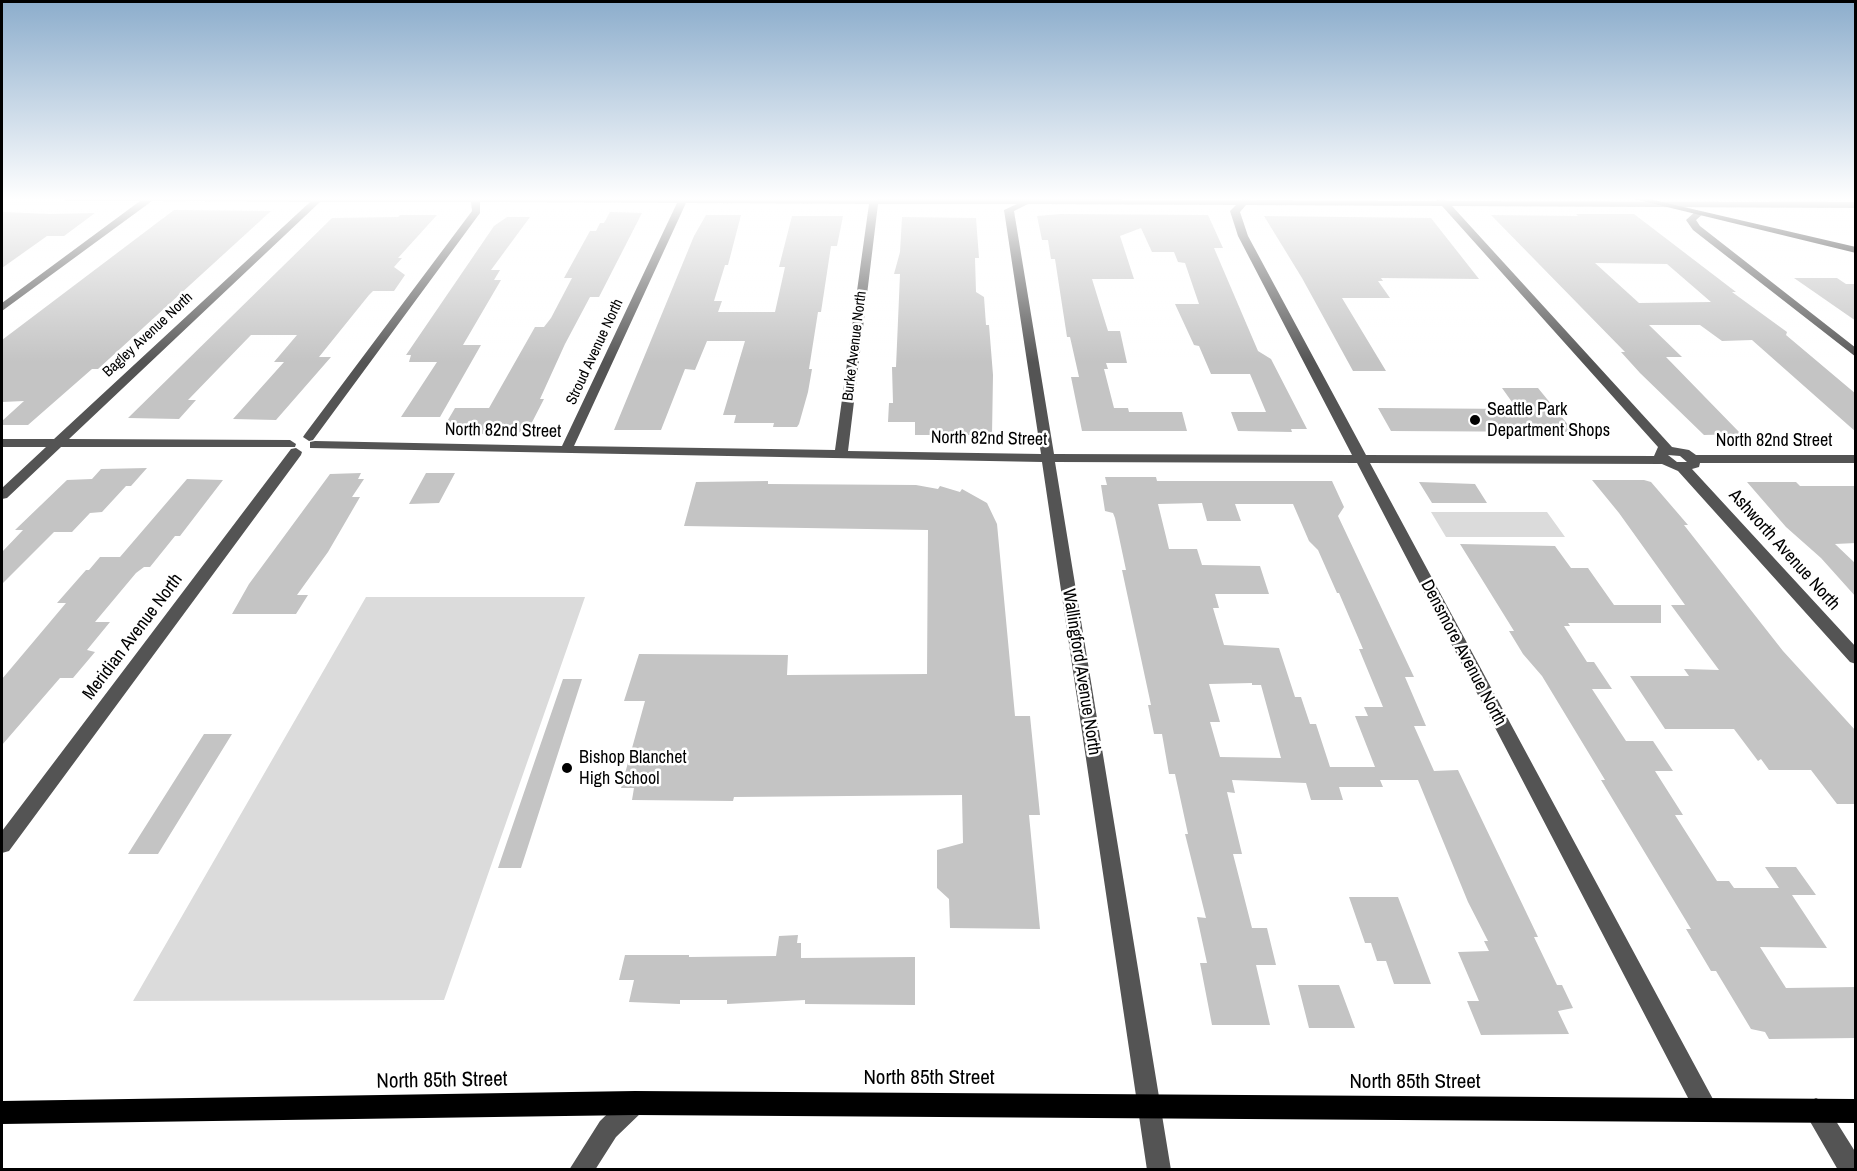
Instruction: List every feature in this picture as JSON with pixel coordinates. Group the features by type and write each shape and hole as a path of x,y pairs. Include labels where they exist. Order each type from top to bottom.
{"main road":[{"name":"North 85th Street","path":"2,1113 635,1103 1856,1111"}],"street":[{"path":"2,308 76,253"},
{"name":"Bagley Avenue North","path":"2,495 260,253"},
{"path":"2,443 293,448 312,441 447,253"},
{"name":"Stroud Avenue North","path":"566,450 658,253"},
{"name":"Burke Avenue North","path":"841,455 867,253"},
{"name":"Wallingford Avenue North","path":"1016,253 1159,1170"},
{"name":"Densmore Avenue North","path":"1252,253 1706,1109"},
{"path":"1488,253 1665,454 1684,453 1688,463"},
{"path":"1727,253 1856,354"},
{"name":"North 82nd Street","path":"312,441 566,450 1049,458 1359,458 1665,454"},
{"name":"Meridian Avenue North","path":"2,845 293,448"},
{"name":"North 82nd Street","path":"1688,463 1856,459"},
{"name":"Ashworth Avenue North","path":"1688,463 1856,658"},
{"path":"581,1170 608,1129 635,1103"},
{"path":"1816,1110 1852,1170"}],"shaded area":[{"path":"1431,512 1547,512 1565,537 1446,537"},
{"path":"366,597 585,597 444,1000 133,1001"}],"building":[{"path":"2,253 24,253 2,268"},
{"path":"118,253 225,253 98,369 92,369 28,425 2,425 2,421 24,401 2,402 2,340"},
{"path":"297,253 403,253 398,258 402,258 394,267 405,275 394,291 373,291 369,295 319,357 331,357 276,420 233,419 284,362 274,362 297,335 251,335 188,400 196,400 179,419 128,418"},
{"path":"476,253 504,253 491,270 500,270 494,280 501,280 463,345 481,345 440,417 401,417 437,362 409,362 411,355 406,355"},
{"path":"578,253 622,253 599,297 590,297 565,344 540,399 544,399 527,432 479,434 480,432 455,432 459,426 445,425 455,408 489,408 535,327 544,327 551,318 572,278 564,278"},
{"path":"687,253 731,253 714,301 722,301 718,312 775,312 785,267 779,267 783,253 830,253 809,369 812,369 808,392 797,427 773,427 774,423 734,423 736,415 723,415 745,341 707,341 695,370 685,369 661,430 614,430"},
{"path":"900,253 979,253 979,258 975,258 976,292 984,297 986,325 989,325 993,375 992,435 915,435 915,422 888,422 889,403 893,403 892,367 896,367 900,274 894,274"},
{"path":"1050,253 1125,253 1134,279 1092,279 1108,331 1120,331 1127,363 1106,363 1108,369 1104,369 1114,408 1128,408 1129,412 1182,412 1187,431 1082,431 1071,377 1079,377 1070,337 1067,337 1055,259 1051,259"},
{"path":"1174,253 1216,253 1258,351 1271,359 1307,429 1291,429 1292,432 1238,431 1231,412 1266,412 1250,374 1211,374 1199,346 1194,345 1175,304 1199,304 1185,263 1178,262"},
{"path":"1286,253 1458,253 1479,279 1381,278 1383,281 1378,281 1390,298 1342,298 1386,371 1353,371"},
{"path":"1528,253 1685,253 1736,292 1732,292 1787,332 1786,335 1856,394 1856,432 1752,340 1722,341 1700,325 1649,325 1682,357 1666,357 1741,434 1704,435 1621,352 1625,352","holes":["1595,263 1667,264 1711,302 1639,303"]},
{"path":"1794,278 1837,278 1846,284 1856,284 1856,321"},
{"name":"Seattle Park Department Shops","path":"1502,388 1538,388 1574,432 1391,431 1378,408 1517,409"},
{"path":"147,468 131,486 126,486 102,512 90,513 72,532 54,532 2,584 2,552 23,530 15,530 67,480 92,479 101,469"},
{"path":"361,473 358,479 364,479 352,497 360,497 328,552 297,595 308,595 296,614 232,614 249,584 330,474"},
{"path":"426,473 455,473 439,503 409,504"},
{"path":"1105,477 1156,477 1157,481 1332,481 1344,507 1338,516 1414,677 1405,677 1426,726 1414,726 1434,771 1458,770 1538,937 1534,937 1557,985 1562,985 1573,1008 1558,1011 1569,1034 1481,1035 1467,1001 1479,1001 1458,952 1489,951 1484,941 1488,941 1468,902 1418,780 1380,780 1383,787 1339,787 1343,800 1311,800 1306,783 1232,780 1235,793 1227,792 1242,854 1233,854 1252,928 1267,928 1276,965 1256,965 1270,1025 1212,1025 1200,963 1207,963 1197,917 1206,918 1185,834 1188,834 1175,774 1169,774 1162,734 1154,734 1148,705 1151,705 1122,570 1126,570 1115,518 1113,513 1105,511 1101,485 1107,485","holes":["1202,503 1207,521 1241,521 1235,504 1293,504 1309,541 1318,550 1339,593 1363,649 1359,649 1383,707 1364,707 1368,716 1355,716 1375,767 1330,767 1316,724 1310,724 1301,697 1295,697 1279,648 1224,645 1213,608 1219,608 1215,594 1269,594 1260,566 1202,565 1197,549 1169,549 1158,504","1252,683 1252,685 1261,685 1281,758 1220,757 1210,722 1220,722 1209,684"]},
{"path":"187,479 223,480 180,536 175,536 150,567 144,567 136,573 95,622 110,622 87,650 95,652 73,678 60,678 2,745 2,679 66,603 57,603 86,570 89,570 100,557 120,557"},
{"path":"1592,480 1651,482 1688,525 1684,525 1783,651 1856,731 1856,804 1837,804 1811,770 1769,770 1761,759 1758,761 1734,729 1665,729 1630,676 1689,676 1684,669 1719,670 1671,605 1685,605 1619,513"},
{"path":"768,481 768,484 916,485 938,489 940,486 960,492 962,489 987,503 997,524 1015,716 1030,716 1040,815 1029,815 1040,929 950,928 949,899 937,888 937,850 963,843 962,795 734,797 733,801 632,800 634,788 621,788 645,701 624,701 639,654 788,655 787,675 927,674 928,530 684,526 696,482"},
{"path":"1419,482 1475,484 1487,503 1432,503"},
{"path":"1747,482 1796,482 1800,486 1856,486 1856,543 1835,544 1856,564 1856,597 1821,558 1786,527"},
{"path":"1460,544 1555,546 1571,568 1588,568 1614,605 1661,605 1661,623 1568,623 1570,626 1564,626 1587,662 1594,662 1612,689 1592,689 1626,741 1653,741 1673,771 1655,771 1683,815 1675,815 1717,881 1729,881 1734,888 1779,888 1765,867 1796,867 1816,895 1792,895 1827,948 1760,947 1786,988 1856,987 1856,1038 1769,1039 1765,1032 1751,1029 1716,971 1711,971 1686,929 1691,929 1601,780 1605,780 1542,676 1523,654 1509,631 1514,631"},
{"path":"563,679 582,679 521,868 498,868"},
{"path":"204,734 232,734 158,854 128,854"},
{"path":"1349,897 1398,897 1431,984 1394,984 1386,961 1377,961 1371,943 1365,943"},
{"path":"798,935 797,943 801,943 801,958 915,957 915,1005 805,1004 805,1000 727,1004 727,1000 680,1000 680,1004 629,1002 634,980 619,980 625,955 776,956 779,936"},
{"path":"1298,985 1339,985 1355,1028 1309,1028"}],"place":[{"name":"Seattle Park Department Shops","path":"1475,420"},
{"name":"Bishop Blanchet High School","path":"567,768"}]}
